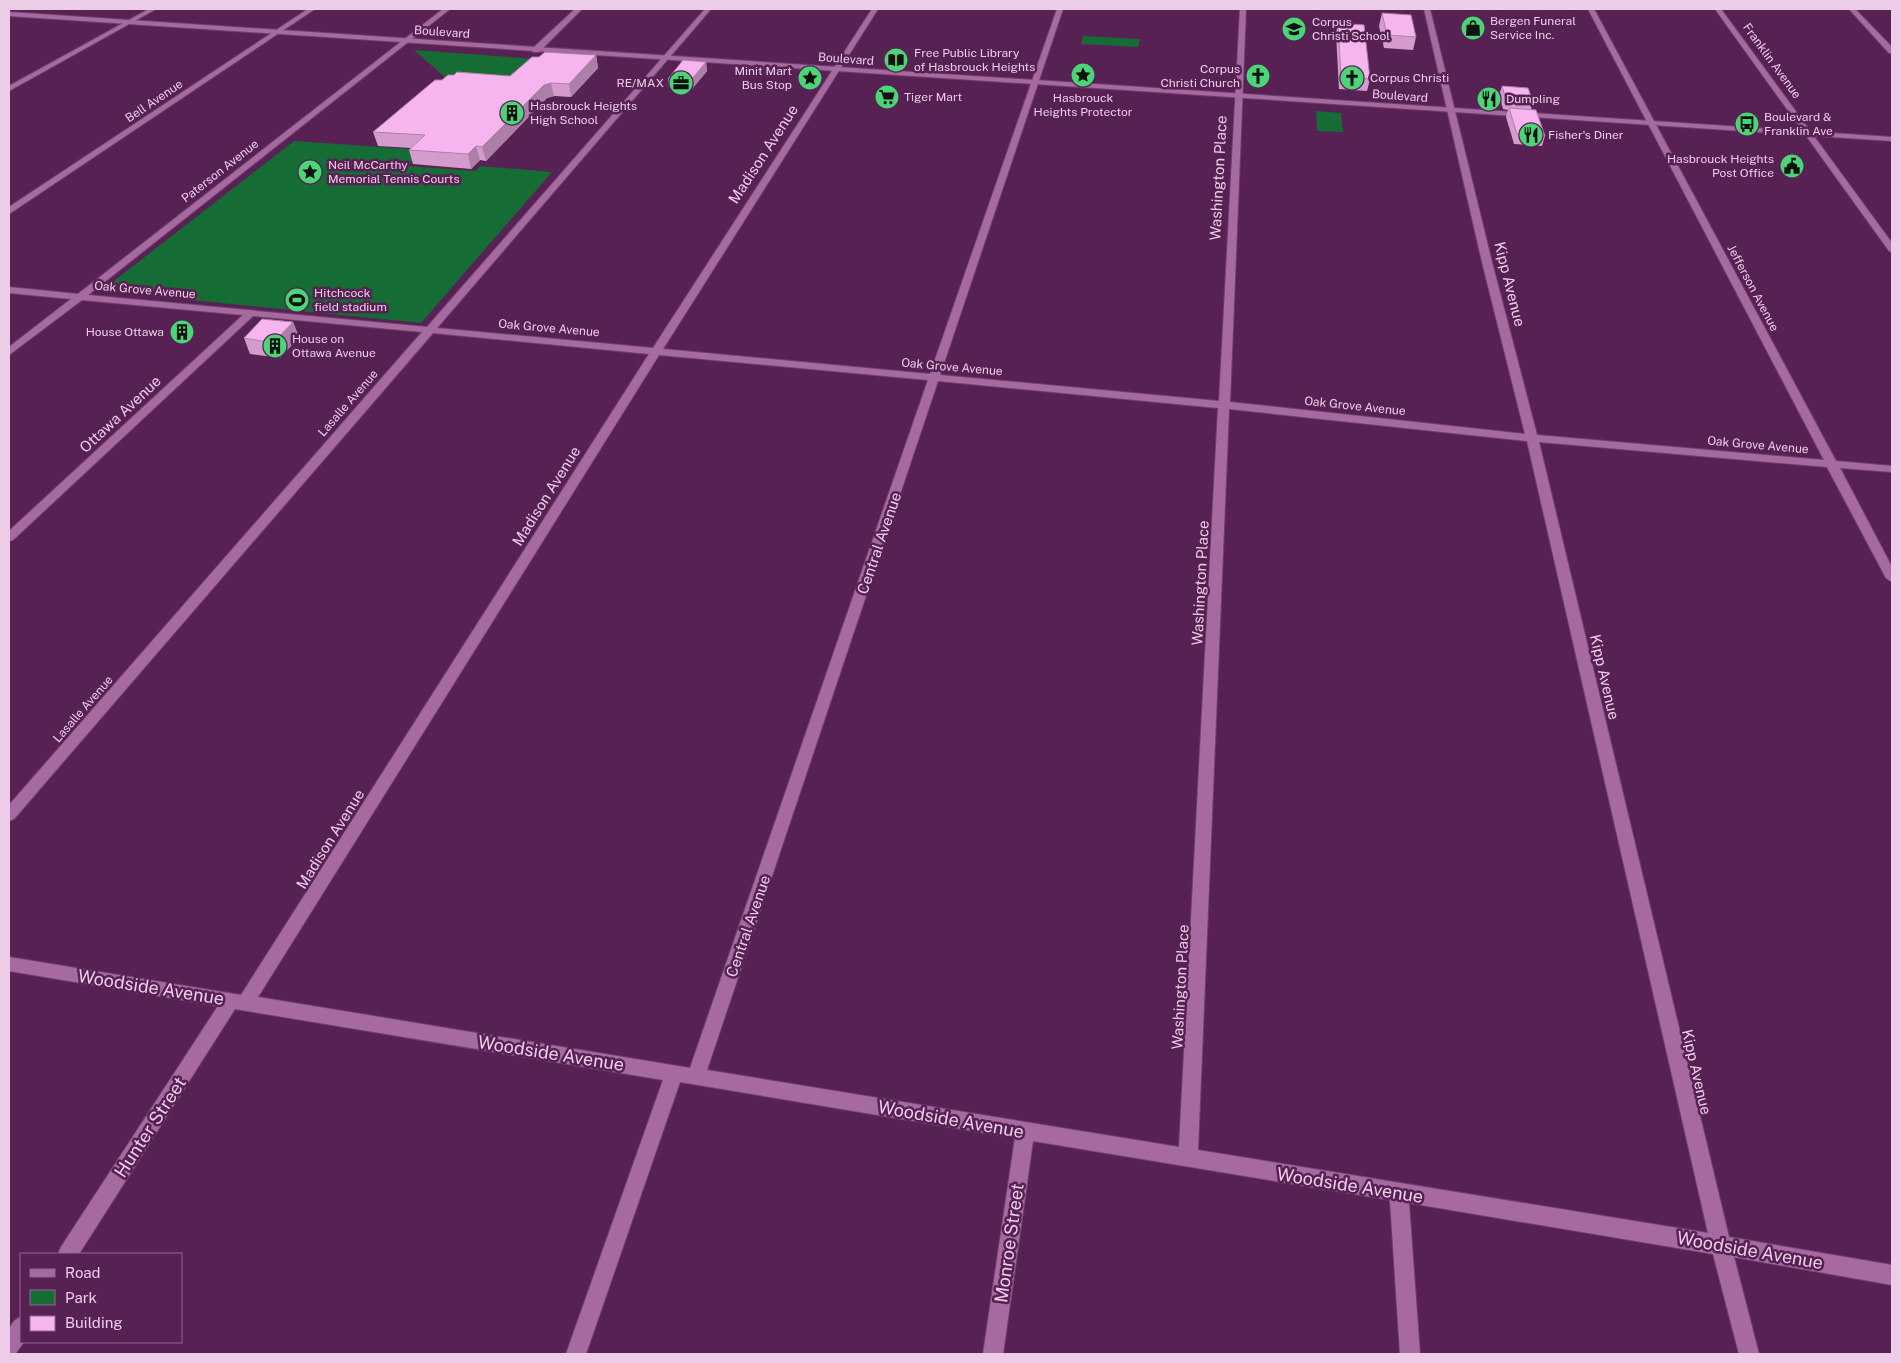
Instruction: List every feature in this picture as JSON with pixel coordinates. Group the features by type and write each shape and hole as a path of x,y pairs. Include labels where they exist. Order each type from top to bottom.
{"street":[{"path":"9,89 154,9"},
{"name":"Bell Avenue","path":"9,211 312,9"},
{"name":"Paterson Avenue","path":"9,352 447,9"},
{"path":"536,50 580,9"},
{"name":"Lasalle Avenue","path":"9,815 708,9"},
{"name":"Madison Avenue","path":"239,1001 875,9"},
{"name":"Central Avenue","path":"696,1076 1060,9"},
{"name":"Washington Place","path":"1188,1158 1243,9"},
{"name":"Kipp Avenue","path":"1427,9 1532,438 1721,1245 1749,1354"},
{"name":"Jefferson Avenue","path":"1591,9 1892,578"},
{"name":"Franklin Avenue","path":"1718,9 1892,249"},
{"path":"1852,9 1892,51"},
{"name":"Boulevard","path":"9,14 1892,139"},
{"name":"Oak Grove Avenue","path":"9,290 1225,405 1532,438 1892,470"},
{"name":"Ottawa Avenue","path":"9,537 251,313"},
{"name":"Woodside Avenue","path":"9,964 1721,1245 1892,1275"},
{"name":"Hunter Street","path":"69,1253 239,1001"},
{"path":"576,1354 674,1074"},
{"name":"Monroe Street","path":"993,1354 1025,1131"},
{"path":"1399,1193 1410,1354"},
{"path":"9,1346 20,1329"}],"green space":[{"path":"1083,36 1140,39 1138,47 1081,44"},
{"path":"414,50 537,59 505,88 454,85"},
{"path":"1316,111 1341,113 1343,132 1317,131"},
{"path":"294,141 424,150 407,166 475,171 480,166 552,172 421,323 101,291"}],"building":[{"path":"1382,13 1411,15 1416,37 1387,35"},
{"path":"1338,23 1364,25 1370,79 1341,77"},
{"path":"545,52 596,55 569,84 551,83 544,85 482,147 476,146 468,154 409,150 425,135 373,132 435,80 442,80 448,75 454,75 457,72 510,76 532,57 539,57"},
{"path":"683,60 706,62 691,80 668,79"},
{"path":"1502,86 1528,88 1533,102 1506,100"},
{"path":"1509,108 1536,110 1545,136 1517,134"},
{"path":"262,319 293,322 273,343 244,338"}],"place":[{"name":"Bergen Funeral Service Inc.","path":"1473,28"},
{"name":"Corpus Christi School","path":"1294,29"},
{"name":"Free Public Library of Hasbrouck Heights","path":"896,60"},
{"name":"Hasbrouck Heights Protector","path":"1083,75"},
{"name":"Corpus Christi Church","path":"1258,76"},
{"name":"Minit Mart Bus Stop","path":"810,78"},
{"name":"Corpus Christi","path":"1352,78"},
{"name":"RE/MAX","path":"681,83"},
{"name":"Tiger Mart","path":"887,97"},
{"name":"Dumpling","path":"1489,99"},
{"name":"Hasbrouck Heights High School","path":"512,113"},
{"name":"Boulevard & Franklin Ave","path":"1747,124"},
{"name":"Fisher's Diner","path":"1531,135"},
{"name":"Hasbrouck Heights Post Office","path":"1792,166"},
{"name":"Neil McCarthy Memorial Tennis Courts","path":"310,172"},
{"name":"Hitchcock field stadium","path":"297,300"},
{"name":"House Ottawa","path":"182,332"},
{"name":"House on Ottawa Avenue","path":"275,346"}]}
